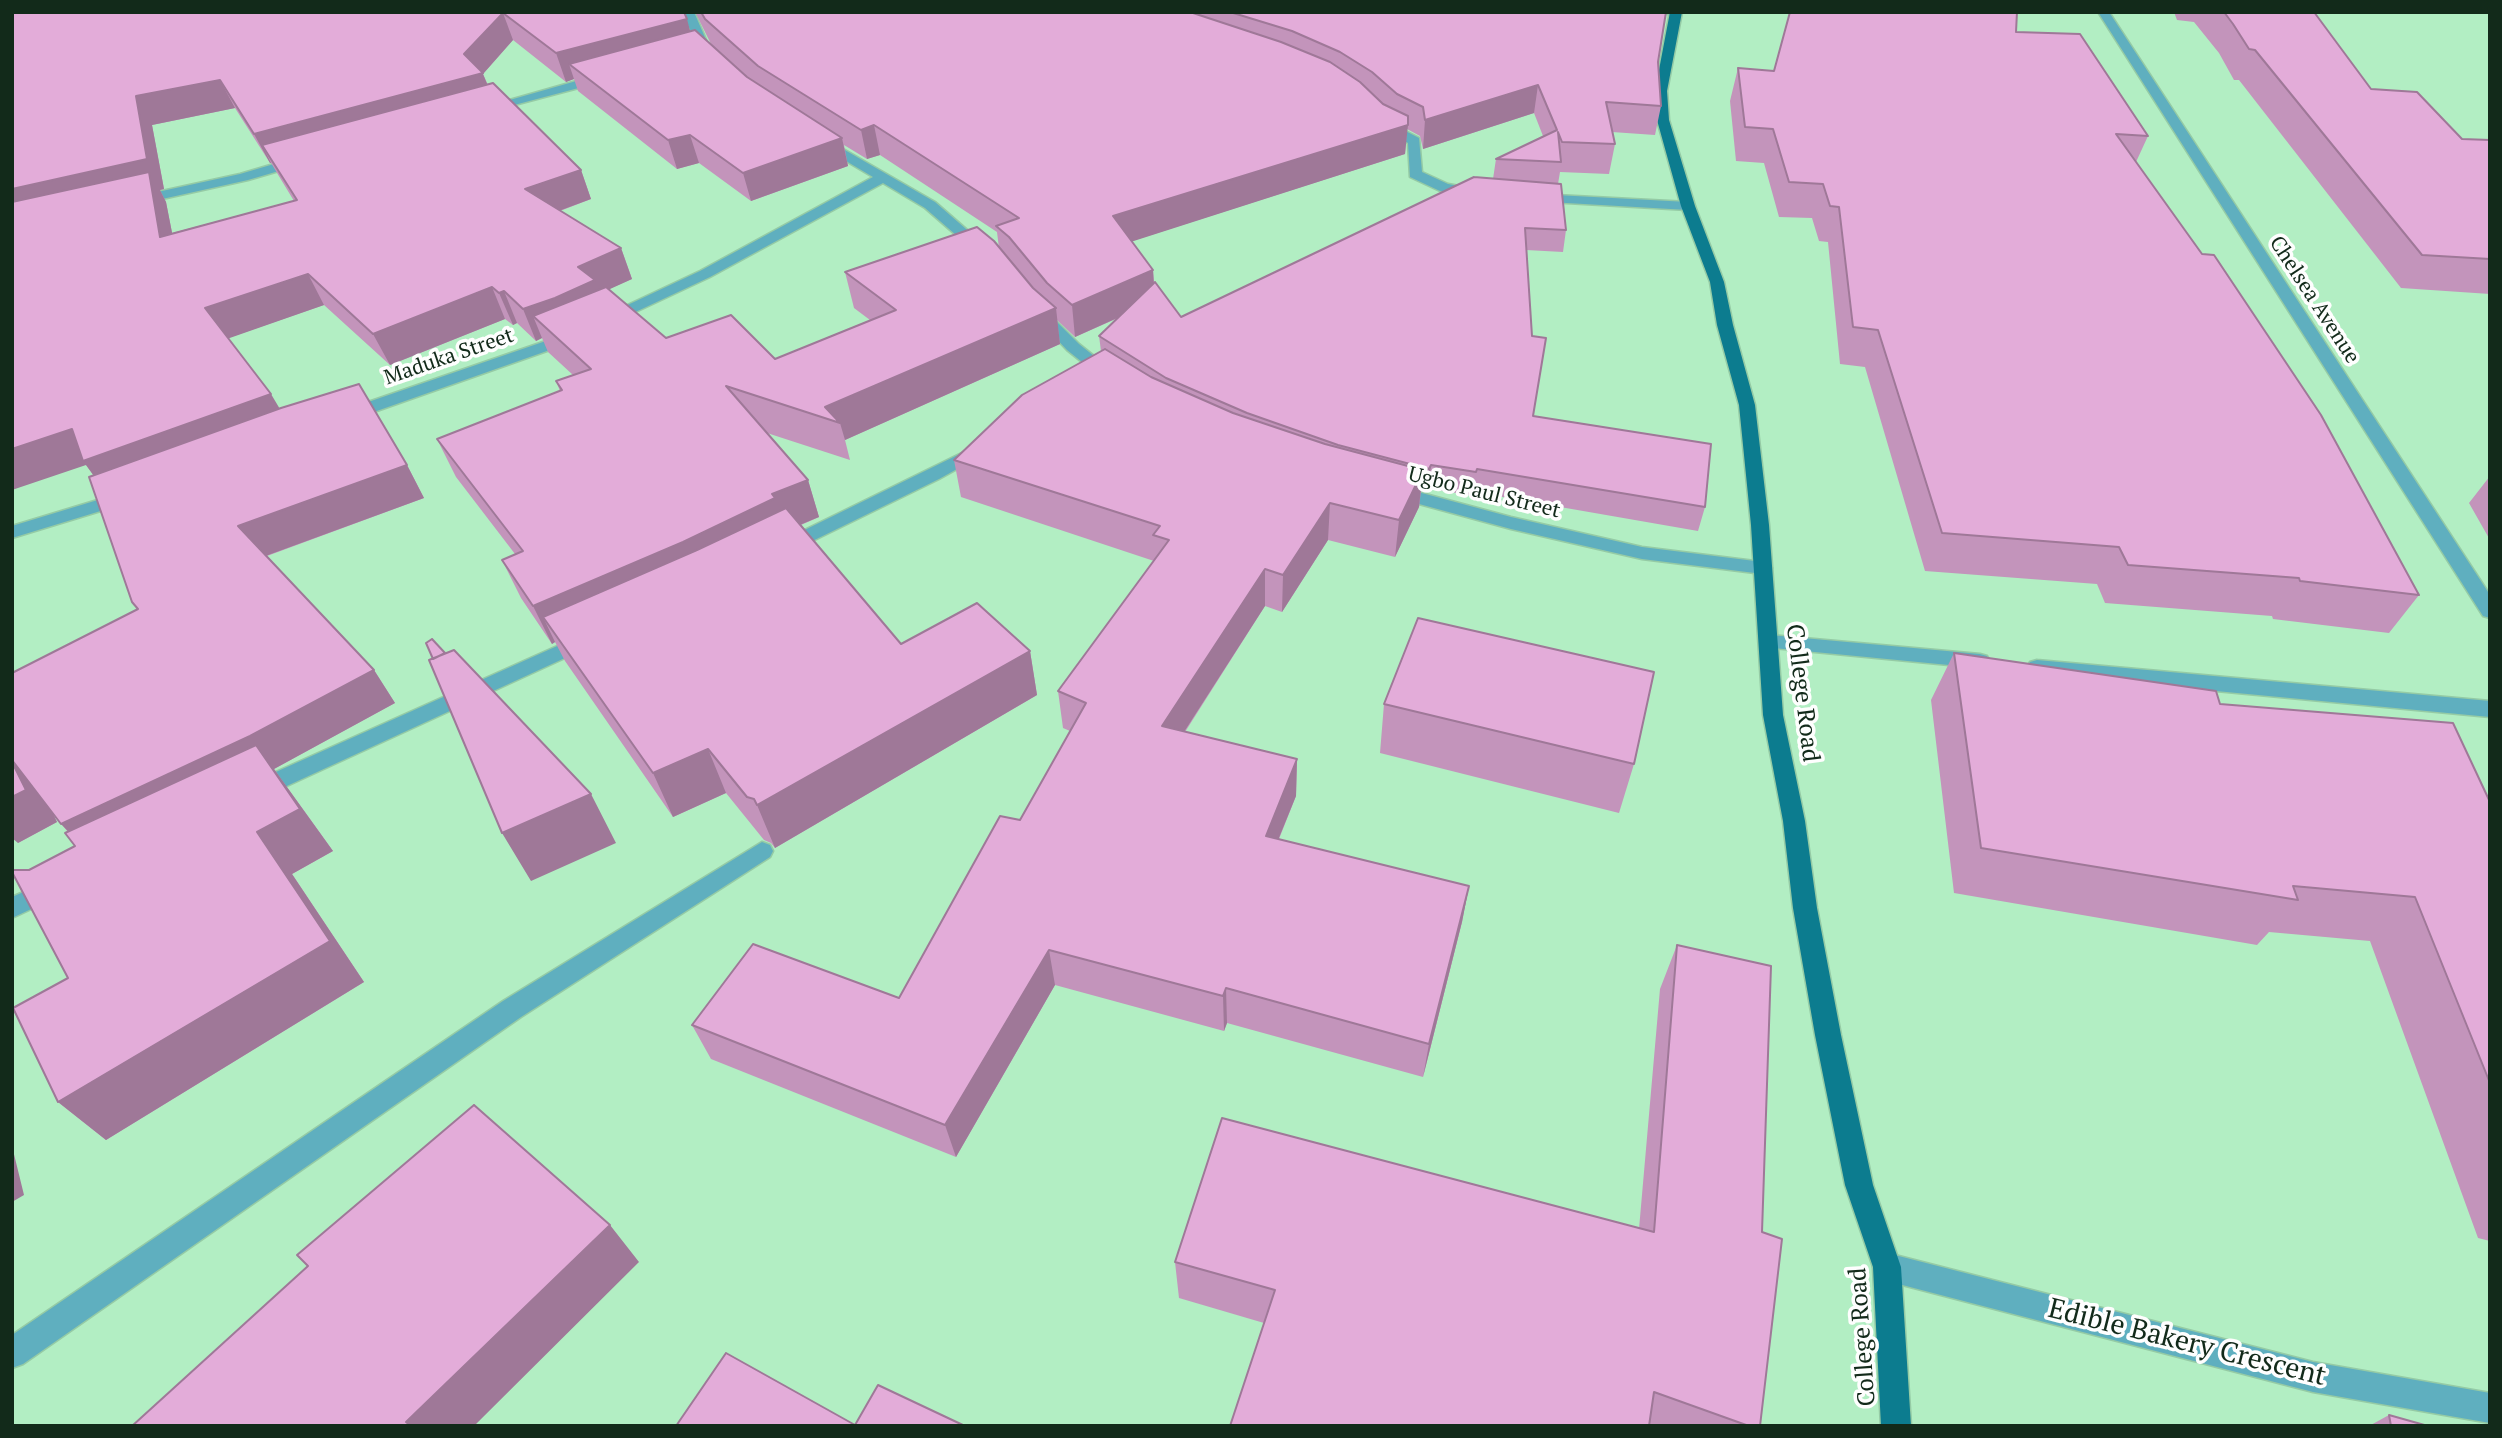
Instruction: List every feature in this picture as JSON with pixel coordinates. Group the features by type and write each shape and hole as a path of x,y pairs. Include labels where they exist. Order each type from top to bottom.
{"main road":[{"name":"College Road","path":"1672,13 1661,91 1663,120 1688,206 1717,282 1725,325 1747,405 1763,568 1764,605 1770,642 1773,715 1794,821 1805,908 1828,1035 1859,1185 1887,1267 1896,1426"}],"street":[{"path":"688,12 698,52 728,70"},
{"name":"Chelsea Avenue","path":"2103,12 2490,611"},
{"path":"476,111 611,75"},
{"path":"1372,112 1388,128 1413,141 1415,174 1445,188 1491,195"},
{"path":"815,136 930,205 998,264"},
{"path":"124,203 243,177 318,156"},
{"name":"Maduka Street","path":"332,420 575,335 705,274 881,178"},
{"path":"1525,197 1688,206"},
{"path":"1028,298 1044,319 1114,379 1085,389"},
{"path":"765,557 933,475 992,442"},
{"name":"Ugbo Paul Street","path":"1382,488 1511,523 1642,553 1763,568"},
{"path":"12,532 81,513 144,490"},
{"path":"235,801 334,753 606,631"},
{"path":"1770,642 2490,709"},
{"path":"12,1353 512,1009 762,851"},
{"path":"12,908 74,878"},
{"name":"Edible Bakery Crescent","path":"1887,1267 2313,1377 2490,1408"}],"building":[{"path":"12,12 684,12 687,19 556,53 503,13 464,54 483,73 254,134 220,80 136,96 147,159 12,189"},
{"path":"701,12 1190,12 1281,42 1330,62 1360,82 1383,104 1408,116 1408,125 1113,216 1153,270 1072,305 1047,283 1009,237 996,226 1019,218 874,125 861,130 758,66 705,19"},
{"path":"1230,12 1666,12 1658,62 1661,106 1606,102 1615,144 1562,142 1558,132 1561,162 1496,159 1557,130 1538,85 1425,120 1423,107 1397,94 1372,72 1340,52 1292,31"},
{"path":"1790,12 2017,12 2016,32 2080,34 2148,136 2116,134 2202,254 2214,255 2321,415 2419,595 2300,581 2299,578 2128,565 2119,547 1942,533 1878,330 1853,327 1839,207 1830,206 1823,184 1789,182 1773,129 1745,127 1738,68 1774,71"},
{"path":"2224,12 2314,12 2371,89 2417,92 2462,139 2490,140 2490,259 2422,255 2255,50 2249,49"},
{"path":"695,30 747,77 842,138 743,173 690,135 668,140 569,64"},
{"path":"493,83 581,170 525,189 621,248 578,267 595,280 523,309 504,291 499,293 492,287 373,334 308,274 205,308 271,394 83,461 72,429 12,449 12,202 149,172 160,237 297,200 262,145"},
{"path":"1474,177 1561,184 1566,230 1525,228 1532,336 1546,338 1533,416 1711,444 1705,507 1477,469 1476,472 1431,465 1429,469 1338,445 1247,413 1166,378 1099,336 1155,282 1181,317"},
{"path":"977,227 994,241 1033,288 1056,308 825,407 840,423 726,386 808,480 772,494 775,498 683,542 533,606 502,560 523,551 437,439 562,390 556,381 591,369 533,316 606,287 666,338 731,315 775,359 896,310 845,272"},
{"path":"1105,349 1151,377 1233,413 1325,444 1423,470 1399,520 1330,503 1283,575 1265,569 1162,726 1297,759 1266,836 1469,886 1429,1044 1226,988 1223,996 1049,950 945,1125 692,1025 753,944 899,998 1000,816 1020,820 1086,703 1058,691 1169,540 1153,535 1160,526 954,460 1022,395"},
{"path":"359,384 407,465 238,526 374,670 250,736 61,824 12,760 12,673 138,609 132,602 89,477 281,408"},
{"path":"786,508 901,644 977,603 1030,651 757,805 754,799 747,797 708,749 653,773 543,617"},
{"path":"1418,618 1654,672 1634,764 1384,704"},
{"path":"432,639 445,653 433,659 426,643"},
{"path":"454,650 591,794 502,833 429,660"},
{"path":"1954,653 2216,691 2220,704 2453,723 2490,802 2490,1083 2415,897 2293,886 2298,900 1981,848"},
{"path":"256,745 300,809 257,832 330,941 58,1102 13,1008 68,978 12,870 29,870 75,846 65,833"},
{"path":"12,762 26,790 12,797"},
{"path":"1677,945 1771,966 1762,1232 1782,1239 1760,1426 1749,1426 1654,1392 1649,1426 1230,1426 1275,1290 1175,1262 1222,1118 1654,1232"},
{"path":"474,1105 610,1225 406,1422 411,1426 132,1426 308,1266 297,1255"},
{"path":"726,1353 855,1425 878,1385 965,1426 676,1426"},
{"path":"2389,1415 2428,1426 2391,1426"}]}
